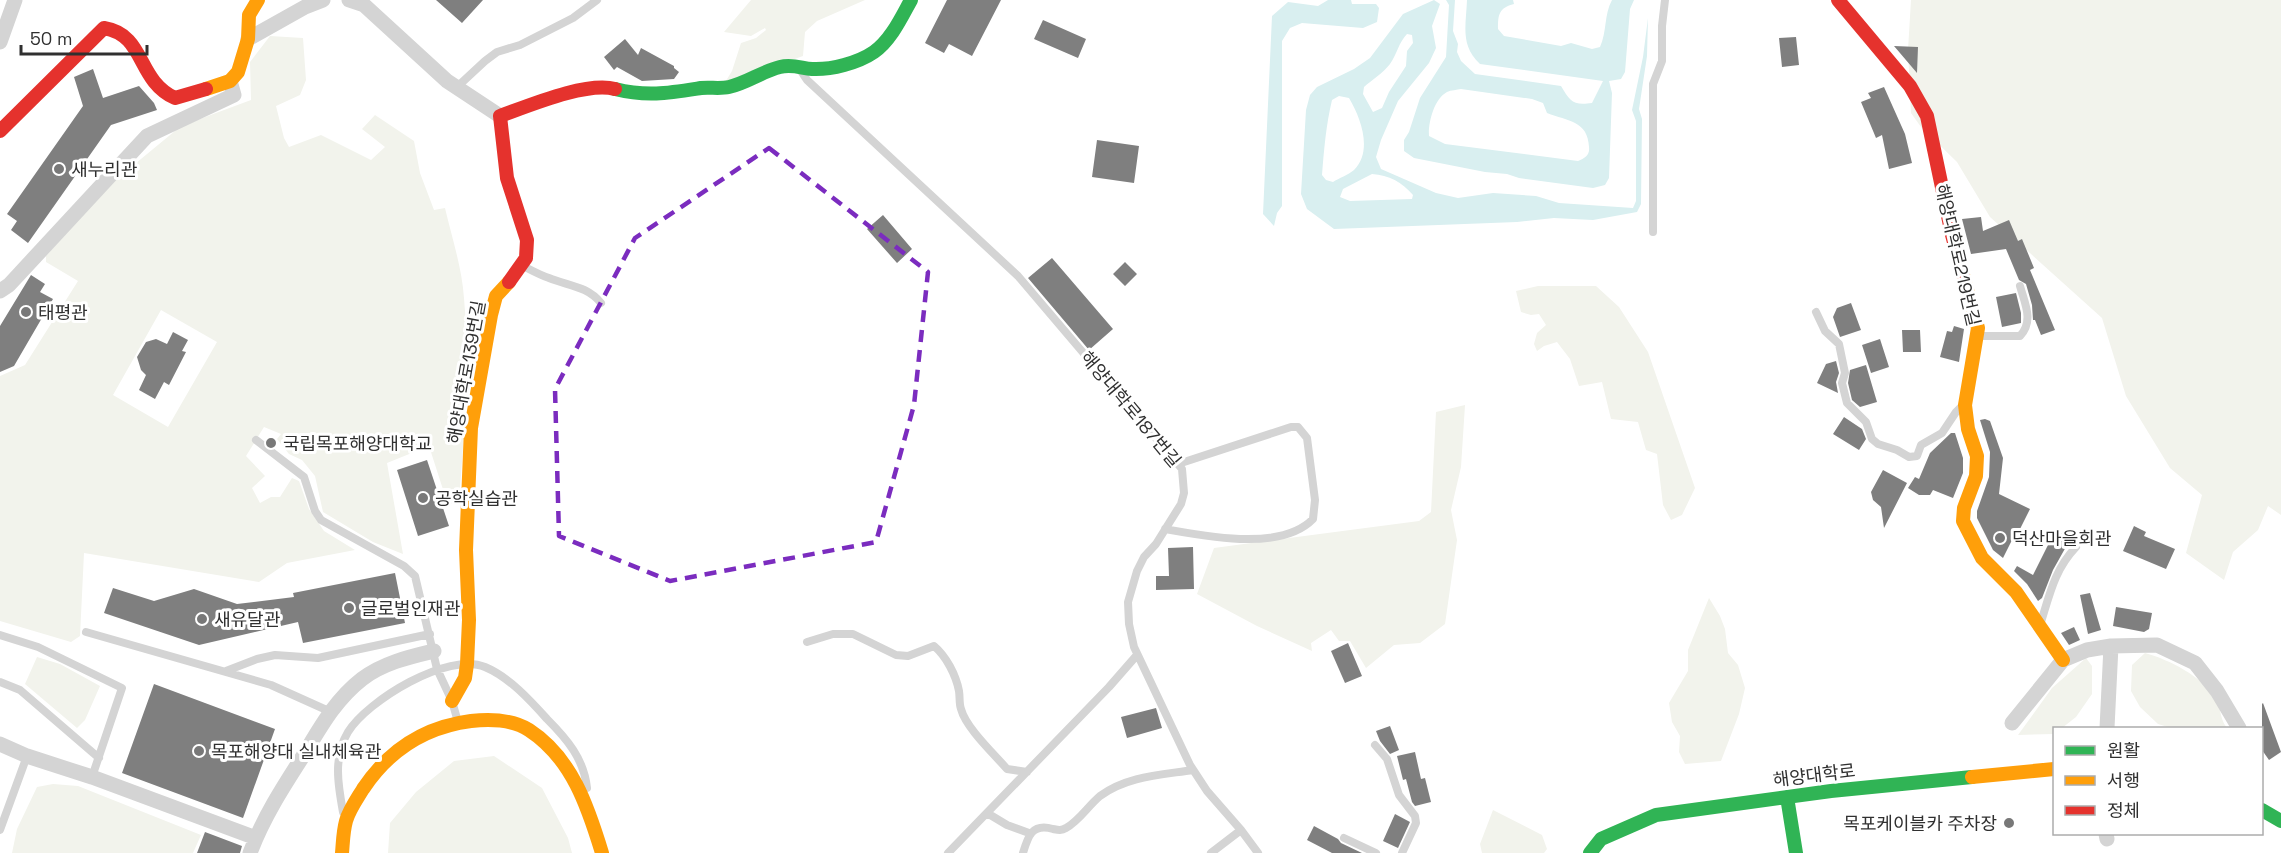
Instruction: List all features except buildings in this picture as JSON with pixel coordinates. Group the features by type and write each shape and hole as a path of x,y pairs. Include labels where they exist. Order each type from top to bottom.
{"street":[{"path":"0,42 15,0"},
{"path":"0,130 105,28 116,28 128,37 159,90 175,98 230,81 238,72 248,39 249,15 258,0"},
{"path":"248,39 305,7 323,0"},
{"path":"349,0 364,5 447,81 500,116 507,178 526,240 526,258 521,265"},
{"path":"500,116 552,98 597,87 605,86 650,95 685,92 702,88 729,87 779,67 798,66 814,69 849,64 874,51 890,36 911,0"},
{"name":"해양대학로219번길","path":"1838,0 1910,86 1927,116 1952,235 1978,328 1965,405 1968,429 1977,456 1976,476 1964,508 1963,521 1982,558 2016,592 2063,660"},
{"path":"0,291 9,285 147,136 234,95 230,81"},
{"name":"해양대학로139번길","path":"452,701 465,678 467,664 469,620 466,550 471,428 496,296 521,265"},
{"path":"2012,723 2063,660 2087,650 2111,646 2157,645 2195,663 2217,691 2238,727"},
{"path":"2107,727 2111,646"},
{"path":"250,853 270,809 339,699 362,679 382,666 434,651"},
{"path":"342,853 345,824 367,782 387,756 426,732 459,723 496,720 527,728 549,745 567,766 589,807 602,853"},
{"path":"0,744 27,756 92,777 256,838"},
{"name":"해양대학로","path":"1590,853 1601,839 1656,815 1787,797 2053,769"},
{"path":"1787,797 1796,853"},
{"path":"2263,811 2281,821"}],"lane":[{"path":"457,87 497,52 520,45 573,18 597,0"},
{"path":"1653,232 1653,84 1662,61 1665,0"},
{"name":"해양대학로187번길","path":"798,66 807,80 1018,276 1182,469 1184,494 1181,504 1144,557 1128,602 1129,624 1137,655 1193,770 1206,791 1258,853"},
{"path":"521,265 550,279 582,288 601,303"},
{"path":"1976,336 2020,336 2026,329 2028,316 2020,286"},
{"path":"1816,312 1825,331 1839,344 1845,373 1842,383 1848,403 1866,422 1872,440 1878,444 1897,450 1909,457 1917,456 1921,444 1942,433 1956,412 1965,405"},
{"path":"1165,529 1232,541 1295,533 1312,519 1315,500 1307,438 1298,428 1291,428 1178,464"},
{"path":"256,440 304,477 315,511 321,520 404,566 415,576 437,669 452,701 459,723"},
{"path":"2039,626 2063,560 2076,547"},
{"path":"86,632 271,685 331,712"},
{"path":"226,671 275,655 318,658 430,634"},
{"path":"807,642 833,634 853,634 896,655 908,656 934,646 953,673 959,689 961,710 968,722 1007,769 1027,772"},
{"path":"0,635 38,647 122,688 92,777"},
{"path":"948,853 1109,687 1137,655"},
{"path":"345,824 337,784 338,759 348,732 375,705 414,679 444,666 467,664 484,666 522,691 570,743 585,773 589,807"},
{"path":"0,682 20,690 99,758"},
{"path":"1375,745 1387,759 1400,795 1415,816 1416,823 1402,853"},
{"path":"0,830 4,807 27,756"},
{"path":"1023,853 1029,833 1035,828 1046,827 1060,831 1067,828 1099,797 1117,785 1143,777 1193,770"},
{"path":"987,813 1007,825 1029,833"},
{"path":"1211,853 1241,830"},
{"path":"1344,838 1376,853"}],"highlighted area":[{"path":"769,148 928,272 914,405 876,542 670,581 559,536 555,389 635,238"}],"shaded area":[{"path":"751,0 865,0 817,21 805,32 803,56 724,84 732,71 741,43 756,38 766,30 765,28 751,36 724,32"},
{"path":"1328,0 1351,0 1352,4 1376,4 1379,8 1377,22 1363,28 1302,23 1290,28 1282,41 1282,206 1277,213 1274,226 1263,214 1272,16 1288,2 1318,6"},
{"path":"1434,0 1440,4 1432,26 1436,48 1429,63 1398,101 1376,157 1381,169 1436,193 1458,198 1493,193 1536,196 1559,203 1633,208 1636,201 1636,121 1632,110 1648,18 1647,56 1639,109 1642,119 1641,204 1637,212 1593,220 1554,218 1517,222 1334,229 1307,209 1301,194 1306,110 1310,95 1317,87 1354,69 1370,58 1403,14","holes":["1407,34 1412,35 1413,43 1407,51 1406,66 1389,92 1382,108 1373,112 1363,94 1364,87 1390,64","1339,96 1349,98 1358,115 1364,144 1360,162 1354,170 1333,182 1326,180 1322,175 1332,100","1372,174 1395,180 1413,195 1412,199 1350,201 1340,197 1343,189"]},
{"path":"1446,0 1455,0 1453,31 1458,44 1457,52 1461,61 1475,74 1561,86 1573,101 1586,104 1592,103 1603,81 1480,64 1469,50 1467,42 1465,27 1467,0 1513,0 1514,4 1505,7 1499,16 1498,29 1504,36 1561,46 1571,43 1592,49 1600,47 1612,0 1634,0 1630,9 1625,72 1621,79 1609,81 1612,93 1609,178 1605,185 1593,188 1519,178 1414,158 1404,151 1404,140 1409,132 1420,98 1446,57 1449,5","holes":["1461,89 1532,99 1543,103 1547,113 1569,120 1581,127 1588,138 1589,150 1583,159 1578,161 1445,144 1429,136 1435,106 1442,95 1449,91"]},
{"path":"1911,0 2281,0 2281,515 2268,506 2258,530 2233,552 2224,580 2186,553 2202,495 2170,468 2126,396 2102,318 1990,217 1957,162 1921,127 1911,113 1908,50"},
{"path":"270,36 303,38 306,80 300,95 276,106 284,138 289,147 321,135 371,160 385,147 362,129 375,115 414,141 420,173 434,210 445,208 463,287 466,375 459,502 448,505 429,446 387,463 403,554 373,542 323,512 315,476 302,460 289,454 277,439 281,434 264,427 246,456 265,476 252,488 260,503 271,497 280,497 292,478 299,481 309,509 324,531 355,550 287,563 259,582 84,553 80,636 71,642 0,621 0,376 25,365 78,281 46,262 46,256 107,187 181,126 251,100 250,62","holes":["161,310 217,342 168,427 113,395"]},
{"path":"1538,286 1596,286 1619,307 1648,352 1695,488 1682,515 1671,520 1663,505 1657,454 1646,450 1638,422 1611,419 1602,382 1579,386 1570,359 1557,342 1537,351 1534,344 1537,333 1546,325 1539,314 1531,315 1521,312 1516,291"},
{"path":"1465,405 1461,467 1451,510 1457,540 1445,624 1420,643 1394,645 1366,668 1350,641 1339,641 1331,630 1311,643 1312,651 1257,626 1197,594 1214,548 1419,521 1431,512 1436,412"},
{"path":"1709,598 1720,616 1725,629 1728,653 1738,665 1745,688 1739,714 1721,761 1685,764 1679,752 1680,736 1672,722 1669,703 1688,671 1688,650"},
{"path":"2145,653 2165,660 2194,676 2216,698 2226,727 2168,727 2158,724 2140,707 2131,691 2132,665"},
{"path":"37,657 60,664 100,686 85,720 77,728 25,684"},
{"path":"2086,658 2092,666 2092,694 2076,717 2063,727 2053,727 2053,734 2018,735 2052,688"},
{"path":"494,756 542,788 568,838 572,853 388,853 390,823 416,792 454,761"},
{"path":"53,784 78,786 201,835 193,853 12,853 17,829 37,787"},
{"path":"1493,810 1542,835 1547,849 1544,853 1482,853 1480,844"}],"traffic: fast":[{"path":"615,89 648,94 701,88 726,88 784,66 819,69 844,65 868,56 880,47 895,28 911,0"},
{"path":"1590,853 1601,839 1656,815 1831,791 1972,777"},
{"path":"1787,797 1796,853"},
{"path":"2263,811 2281,821"}],"traffic: slow":[{"path":"206,89 230,81 238,72 248,39 249,15 258,0"},
{"path":"1963,275 1978,328 1965,405 1968,429 1977,456 1976,476 1964,508 1963,521 1982,558 2016,592 2063,660"},
{"path":"452,701 465,678 467,664 469,620 466,550 471,428 491,315 496,296 509,282"},
{"path":"342,853 344,829 349,813 363,789 384,763 396,752 423,735 454,724 486,720 522,726 544,741 557,755 584,801 602,853"},
{"path":"1972,777 2053,769"}],"traffic: jam":[{"path":"1838,0 1910,86 1927,116 1952,235 1963,275"},
{"path":"0,131 104,28 118,32 127,39 135,48 153,80 162,90 175,98 206,89"},
{"path":"509,282 526,258 527,240 507,178 500,116 574,91 603,87 615,89"}],"place":[{"name":"새누리관","path":"59,169"},
{"name":"태평관","path":"26,312"},
{"name":"국립목포해양대학교","path":"271,443"},
{"name":"공학실습관","path":"423,498"},
{"name":"덕산마을회관","path":"2000,538"},
{"name":"글로벌인재관","path":"349,608"},
{"name":"새유달관","path":"202,619"},
{"name":"목포해양대 실내체육관","path":"199,751"},
{"name":"목포케이블카 주차장","path":"2009,823"}]}
